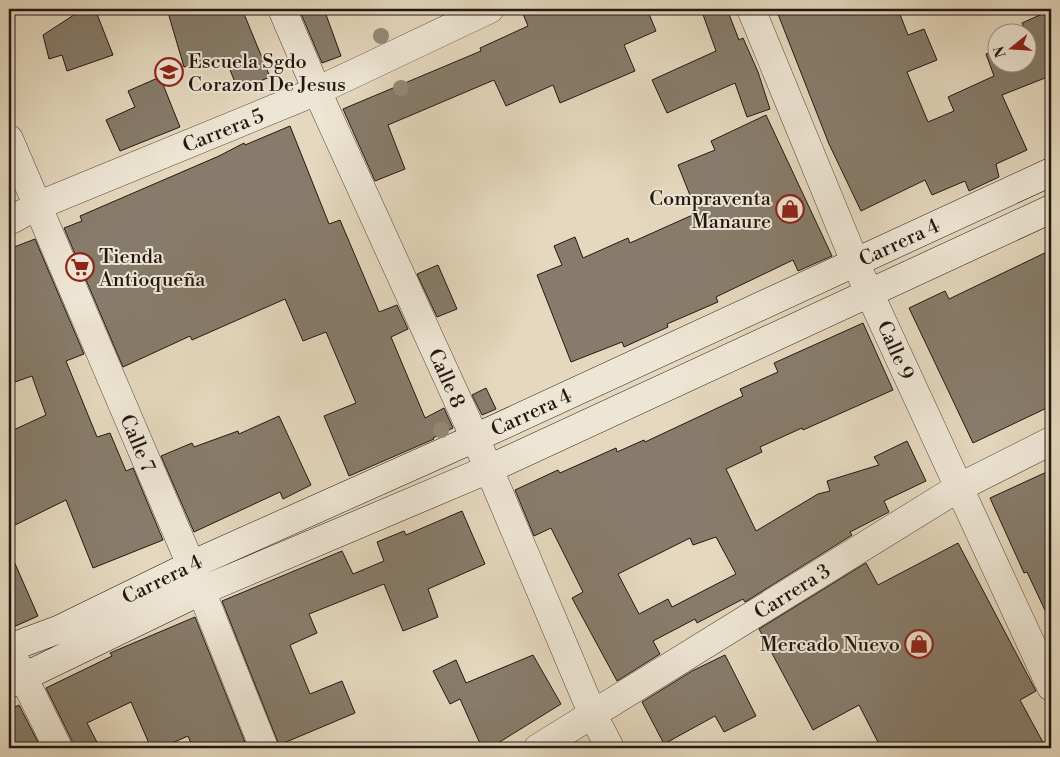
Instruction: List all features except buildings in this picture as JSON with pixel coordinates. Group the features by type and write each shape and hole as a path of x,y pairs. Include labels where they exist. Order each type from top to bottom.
{"street":[{"name":"Calle 8","path":"282,9 317,91 489,469 593,715 610,748"},
{"name":"Carrera 5","path":"9,221 37,206 317,91 490,9"},
{"name":"Calle 9","path":"751,9 855,262 1051,687"},
{"name":"Calle 7","path":"9,139 190,565 264,748"},
{"name":"Carrera 4","path":"9,648 60,629 190,565 475,438 1051,172"},
{"name":"Carrera 4","path":"16,682 201,592 489,469 1051,209"},
{"name":"Carrera 3","path":"538,748 958,488 1051,442"},
{"path":"9,648 16,682 58,748"}],"place":[{"name":"Escuela Sgdo Corazon De Jesus","path":"169,72"},
{"name":"Compraventa Manaure","path":"790,209"},
{"name":"Tienda Antioqueña","path":"80,267"},
{"name":"Mercado Nuevo","path":"919,644"}]}
